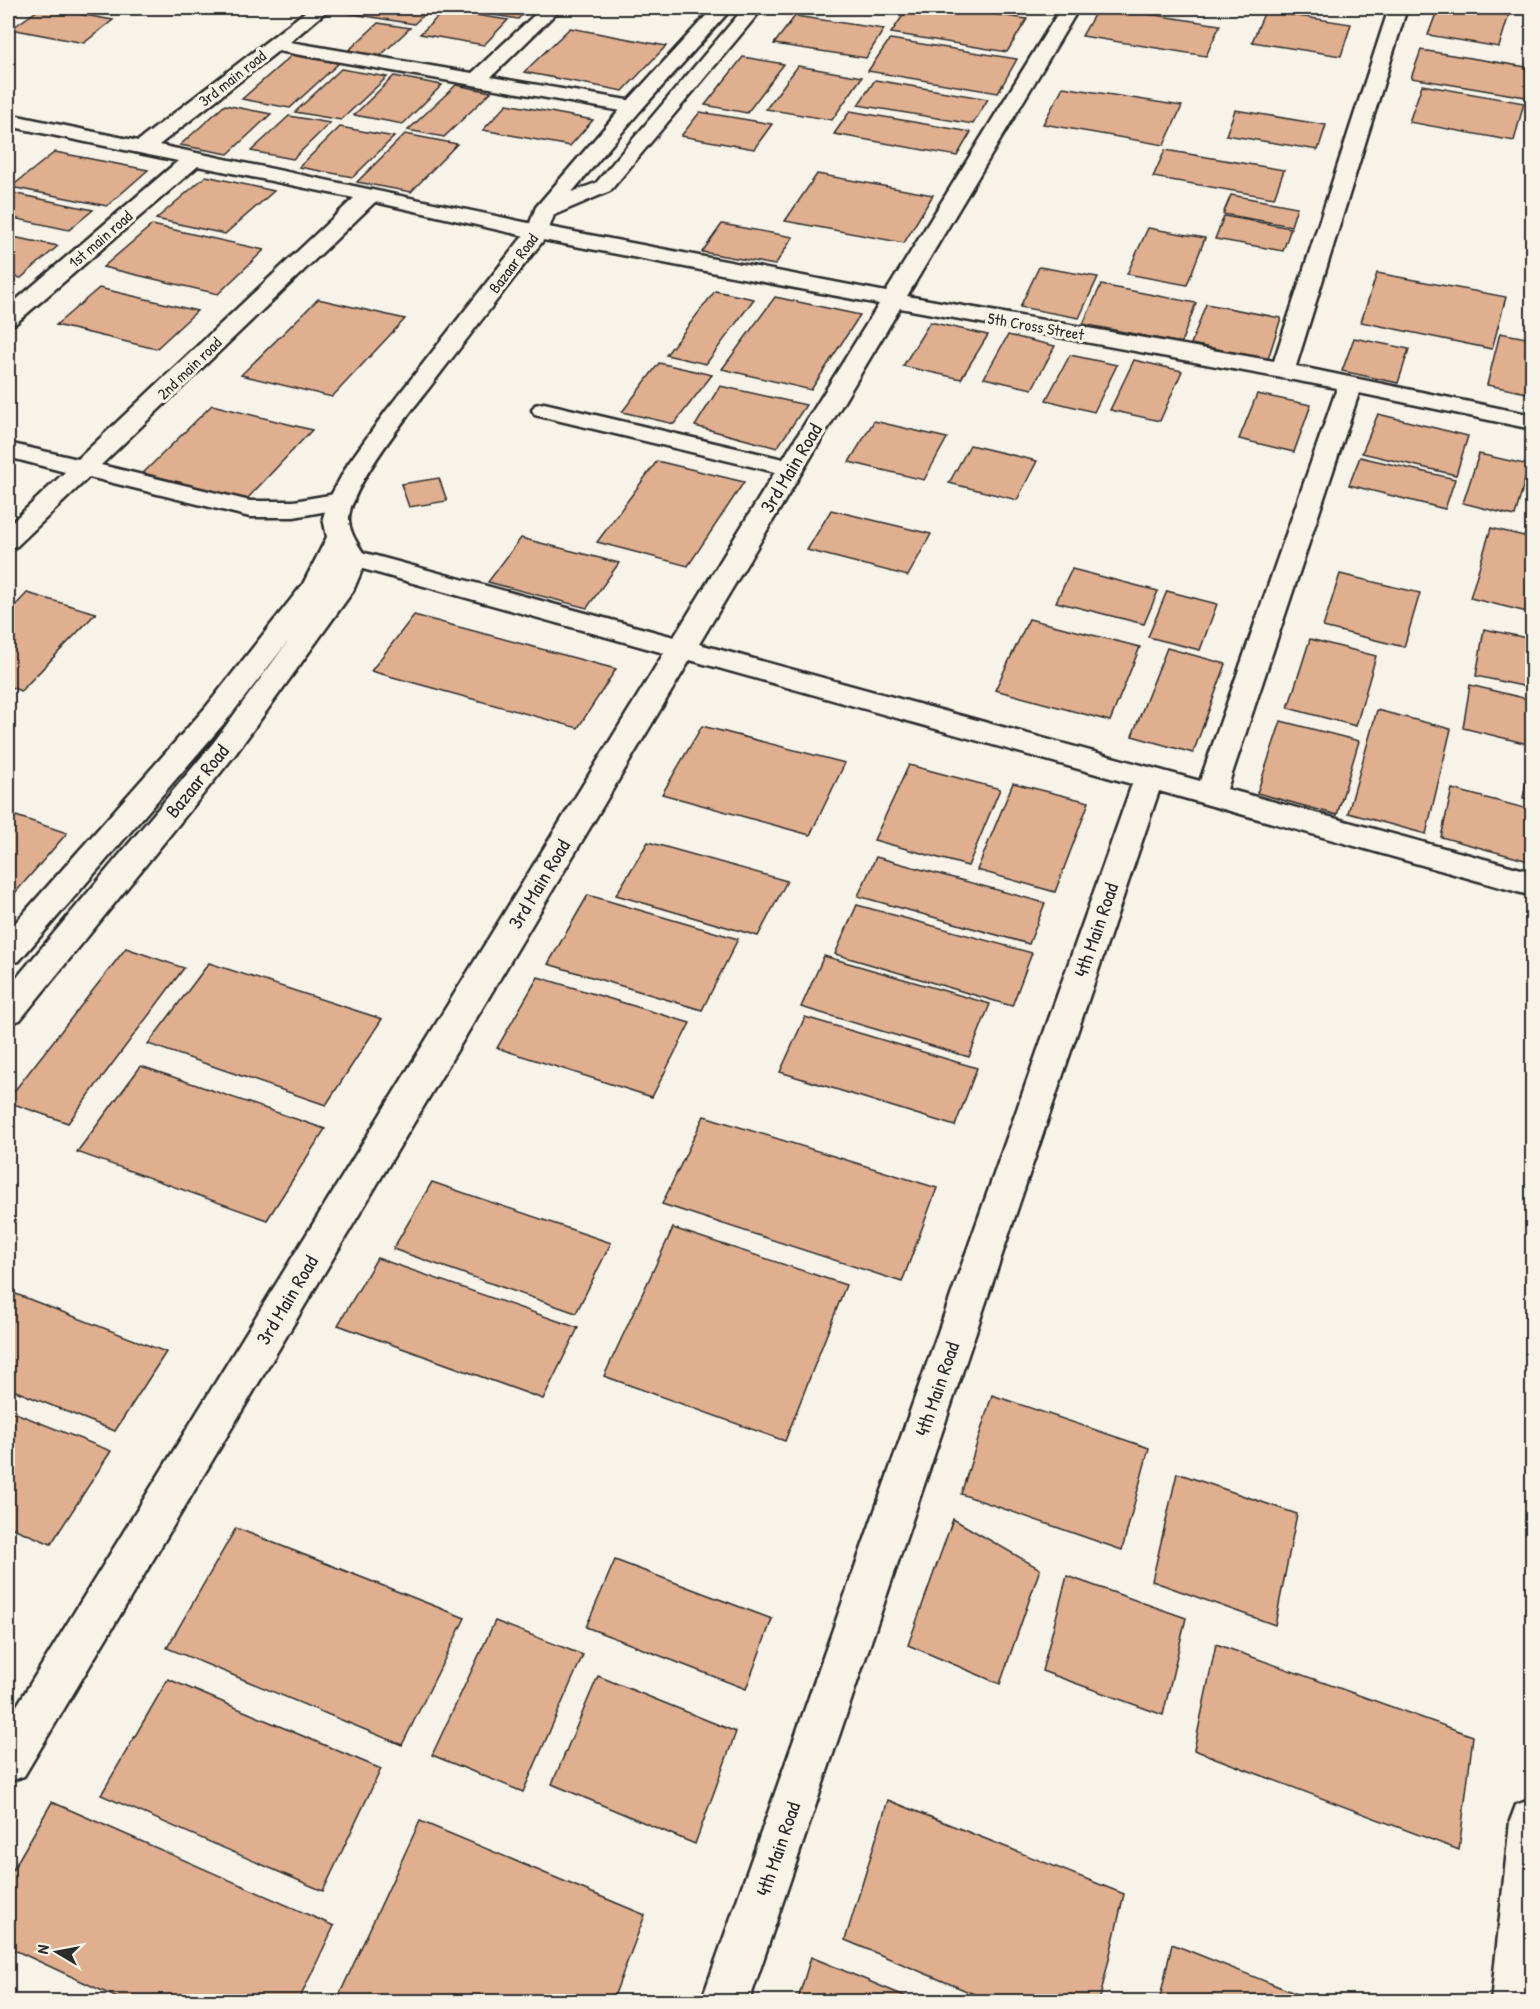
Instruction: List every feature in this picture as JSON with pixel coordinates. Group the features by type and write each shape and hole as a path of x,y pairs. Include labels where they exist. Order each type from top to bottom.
{"street":[{"name":"3rd main road","path":"142,148 321,8"},
{"path":"477,79 552,8"},
{"name":"Bazaar Road","path":"8,1011 224,749 343,585 347,548 336,518 341,501 394,416 541,222 633,107 723,8"},
{"path":"541,222 603,187 754,8"},
{"name":"3rd Main Road","path":"8,1760 1070,8"},
{"path":"1283,370 1398,8"},
{"path":"274,45 633,107"},
{"name":"5th Cross Street","path":"8,120 370,195 541,222 893,300 1283,370 1533,422"},
{"name":"1st main road","path":"8,318 193,159"},
{"name":"2nd main road","path":"8,540 370,195"},
{"path":"1210,795 1350,385"},
{"path":"544,410 791,468"},
{"path":"8,450 250,509 294,509 341,501"},
{"path":"347,548 682,648 1533,884"},
{"name":"Bazaar Road","path":"8,952 216,714 347,548"},
{"name":"4th Main Road","path":"725,2001 1149,777"},
{"path":"1515,2001 1533,1821"}],"building":[{"path":"41,8 113,20 84,43 11,29"},
{"path":"353,8 431,8 414,24 347,13"},
{"path":"451,8 529,8 518,19"},
{"path":"908,8 951,8 1027,19 1007,52 891,33"},
{"path":"1098,8 1220,25 1206,56 1082,36"},
{"path":"1271,8 1314,8 1312,14"},
{"path":"1438,8 1487,8 1510,11 1499,47 1428,35"},
{"path":"445,10 508,20 484,45 420,34"},
{"path":"1265,11 1351,24 1341,56 1252,42"},
{"path":"795,16 884,29 866,58 774,44"},
{"path":"378,23 410,28 380,56 348,51"},
{"path":"570,28 666,46 623,91 524,72"},
{"path":"890,39 1017,59 998,93 868,71"},
{"path":"1421,50 1532,68 1532,98 1411,78"},
{"path":"292,55 339,63 290,108 242,99"},
{"path":"743,57 784,64 747,113 705,105"},
{"path":"798,66 862,77 832,120 766,109"},
{"path":"341,69 387,77 341,120 295,112"},
{"path":"394,76 442,85 403,124 354,115"},
{"path":"875,80 988,99 973,124 858,105"},
{"path":"456,85 491,92 444,137 408,130"},
{"path":"1422,85 1524,103 1514,141 1409,122"},
{"path":"1063,87 1182,106 1164,145 1043,124"},
{"path":"507,104 593,120 570,146 483,130"},
{"path":"225,105 271,114 228,154 180,145"},
{"path":"1235,110 1326,125 1318,150 1226,135"},
{"path":"850,111 971,132 957,156 834,134"},
{"path":"700,112 772,124 754,149 681,136"},
{"path":"289,116 330,123 293,159 251,151"},
{"path":"340,127 394,137 353,177 299,167"},
{"path":"405,134 457,144 411,192 357,182"},
{"path":"1165,150 1284,170 1274,198 1153,177"},
{"path":"55,152 148,170 107,206 11,187"},
{"path":"817,174 933,195 904,243 785,221"},
{"path":"206,176 274,191 225,234 156,219"},
{"path":"12,193 93,210 69,230 8,217 8,197"},
{"path":"1231,195 1297,207 1291,226 1223,214"},
{"path":"1224,216 1291,228 1283,251 1215,239"},
{"path":"722,224 793,237 775,265 702,252"},
{"path":"152,225 264,250 218,294 103,267"},
{"path":"1148,228 1205,238 1187,285 1127,274"},
{"path":"8,236 58,246 21,278 8,276"},
{"path":"1039,267 1098,277 1079,318 1020,307"},
{"path":"1377,273 1506,297 1492,349 1361,322"},
{"path":"1101,285 1196,303 1181,343 1083,324"},
{"path":"99,288 197,311 156,349 56,325"},
{"path":"715,291 754,299 706,364 666,355"},
{"path":"775,297 860,315 811,390 722,369"},
{"path":"318,299 405,319 332,397 241,375"},
{"path":"1206,304 1281,318 1268,359 1191,344"},
{"path":"930,322 988,335 961,379 903,366"},
{"path":"1500,333 1532,339 1532,394 1487,385"},
{"path":"1008,335 1055,346 1032,389 984,378"},
{"path":"1354,338 1409,349 1398,383 1342,371"},
{"path":"1070,355 1117,365 1094,412 1046,400"},
{"path":"1134,360 1182,371 1160,421 1110,410"},
{"path":"659,363 712,375 674,424 622,412"},
{"path":"720,386 806,405 777,448 695,426"},
{"path":"1257,394 1311,405 1294,452 1239,439"},
{"path":"212,405 312,430 246,500 143,473"},
{"path":"1378,414 1468,436 1456,475 1362,453"},
{"path":"874,421 947,438 924,480 849,462"},
{"path":"970,445 1037,461 1017,500 949,483"},
{"path":"1479,454 1529,465 1515,516 1463,503"},
{"path":"1360,457 1455,479 1445,509 1349,485"},
{"path":"657,461 744,482 688,566 597,542"},
{"path":"439,478 447,501 409,507 401,484"},
{"path":"831,510 931,534 908,576 807,550"},
{"path":"1491,528 1532,538 1531,613 1470,598"},
{"path":"521,538 619,563 587,608 488,582"},
{"path":"1072,569 1158,591 1144,624 1056,602"},
{"path":"1340,574 1420,593 1404,647 1323,627"},
{"path":"1167,591 1217,604 1200,650 1148,637"},
{"path":"27,593 96,613 21,691 8,686 8,613"},
{"path":"414,615 616,669 578,728 371,671"},
{"path":"1029,619 1140,647 1110,721 995,690"},
{"path":"1484,629 1532,639 1532,688 1476,676"},
{"path":"1310,639 1376,656 1356,726 1288,708"},
{"path":"1167,648 1226,664 1193,753 1132,736"},
{"path":"1470,685 1532,700 1532,745 1463,728"},
{"path":"1377,710 1451,729 1426,834 1348,813"},
{"path":"1281,721 1359,741 1337,815 1257,793"},
{"path":"702,726 845,763 810,835 662,794"},
{"path":"1532,751 1532,800 1523,798"},
{"path":"909,765 1000,789 968,866 874,840"},
{"path":"1013,783 1089,802 1055,892 977,870"},
{"path":"1452,789 1532,810 1532,862 1441,837"},
{"path":"16,816 67,833 8,901 8,825"},
{"path":"648,842 787,881 758,936 616,895"},
{"path":"876,857 1045,903 1029,944 858,896"},
{"path":"588,895 738,939 702,1010 548,964"},
{"path":"857,905 1032,953 1012,1006 835,954"},
{"path":"126,948 184,968 68,1123 8,1102 8,1099"},
{"path":"824,956 990,1004 969,1057 801,1007"},
{"path":"209,963 382,1019 326,1105 148,1044"},
{"path":"538,977 690,1023 652,1097 497,1048"},
{"path":"805,1017 977,1068 955,1126 780,1072"},
{"path":"141,1066 325,1129 267,1220 77,1152"},
{"path":"704,1116 937,1188 902,1282 662,1204"},
{"path":"432,1182 611,1243 576,1313 393,1249"},
{"path":"673,1228 846,1285 785,1441 604,1376"},
{"path":"377,1258 578,1328 543,1399 338,1325"},
{"path":"8,1291 166,1352 115,1431 8,1388"},
{"path":"992,1395 1149,1448 1122,1550 961,1494"},
{"path":"8,1410 111,1451 51,1544 8,1526"},
{"path":"1177,1473 1297,1514 1275,1625 1152,1581"},
{"path":"953,1519 1040,1569 1000,1684 908,1645"},
{"path":"236,1528 465,1618 402,1745 167,1648"},
{"path":"615,1560 772,1619 746,1689 586,1627"},
{"path":"1067,1576 1186,1618 1163,1715 1042,1671"},
{"path":"495,1621 583,1655 523,1792 432,1755"},
{"path":"1216,1644 1473,1736 1459,1850 1194,1750"},
{"path":"598,1676 736,1732 695,1844 552,1784"},
{"path":"168,1679 381,1769 323,1891 101,1795"},
{"path":"888,1800 1124,1894 1099,2002 993,2002 845,1940"},
{"path":"52,1802 334,1926 298,2002 126,2002 8,1947 8,1878"},
{"path":"420,1821 645,1915 612,2002 336,2002"},
{"path":"1172,1944 1317,2002 1159,2002"},
{"path":"811,1957 919,2002 797,2002"}]}
